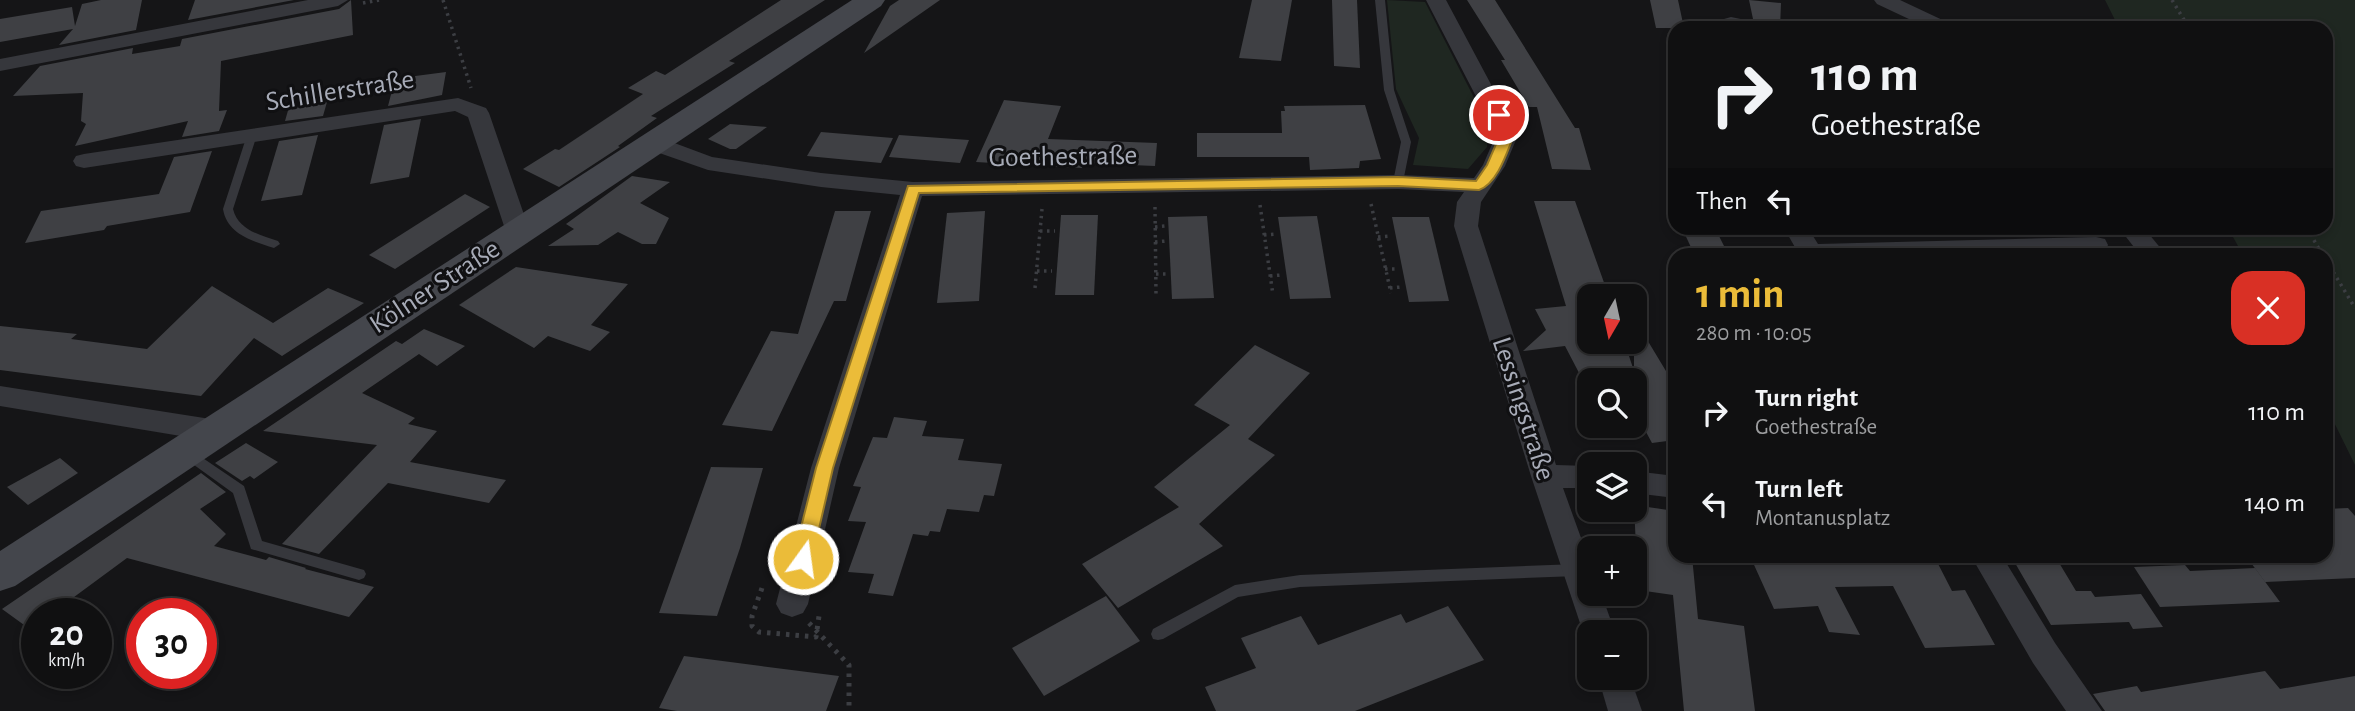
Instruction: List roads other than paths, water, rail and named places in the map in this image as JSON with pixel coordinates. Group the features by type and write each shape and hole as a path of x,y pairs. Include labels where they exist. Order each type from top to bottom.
{"main road":[{"name":"Kölner Straße","path":"0,573 871,0"}],"street":[{"path":"0,65 338,0"},
{"name":"Lessingstraße","path":"1436,0 1507,135 1494,166 1469,202 1466,213 1469,240 1577,567"},
{"path":"1884,0 1929,21"},
{"name":"Schillerstraße","path":"85,161 458,104 478,113 518,232"},
{"name":"Goethestraße","path":"653,143 708,163 821,180 913,189 1366,182 1479,185"},
{"path":"792,604 825,468 913,189"},
{"path":"1966,248 2094,243"},
{"path":"0,397 217,431"},
{"path":"1545,476 1577,477"},
{"path":"1647,484 1668,486"},
{"path":"1990,563 2044,653 2085,711"},
{"path":"1618,690 1625,711"}],"lane":[{"path":"1380,0 1388,90 1406,142 1398,182"},
{"path":"252,135 228,209 228,218 233,225 245,232 274,244"},
{"path":"186,451 239,490 256,545 359,574"},
{"path":"1158,634 1236,591 1300,581 1577,570"}]}
